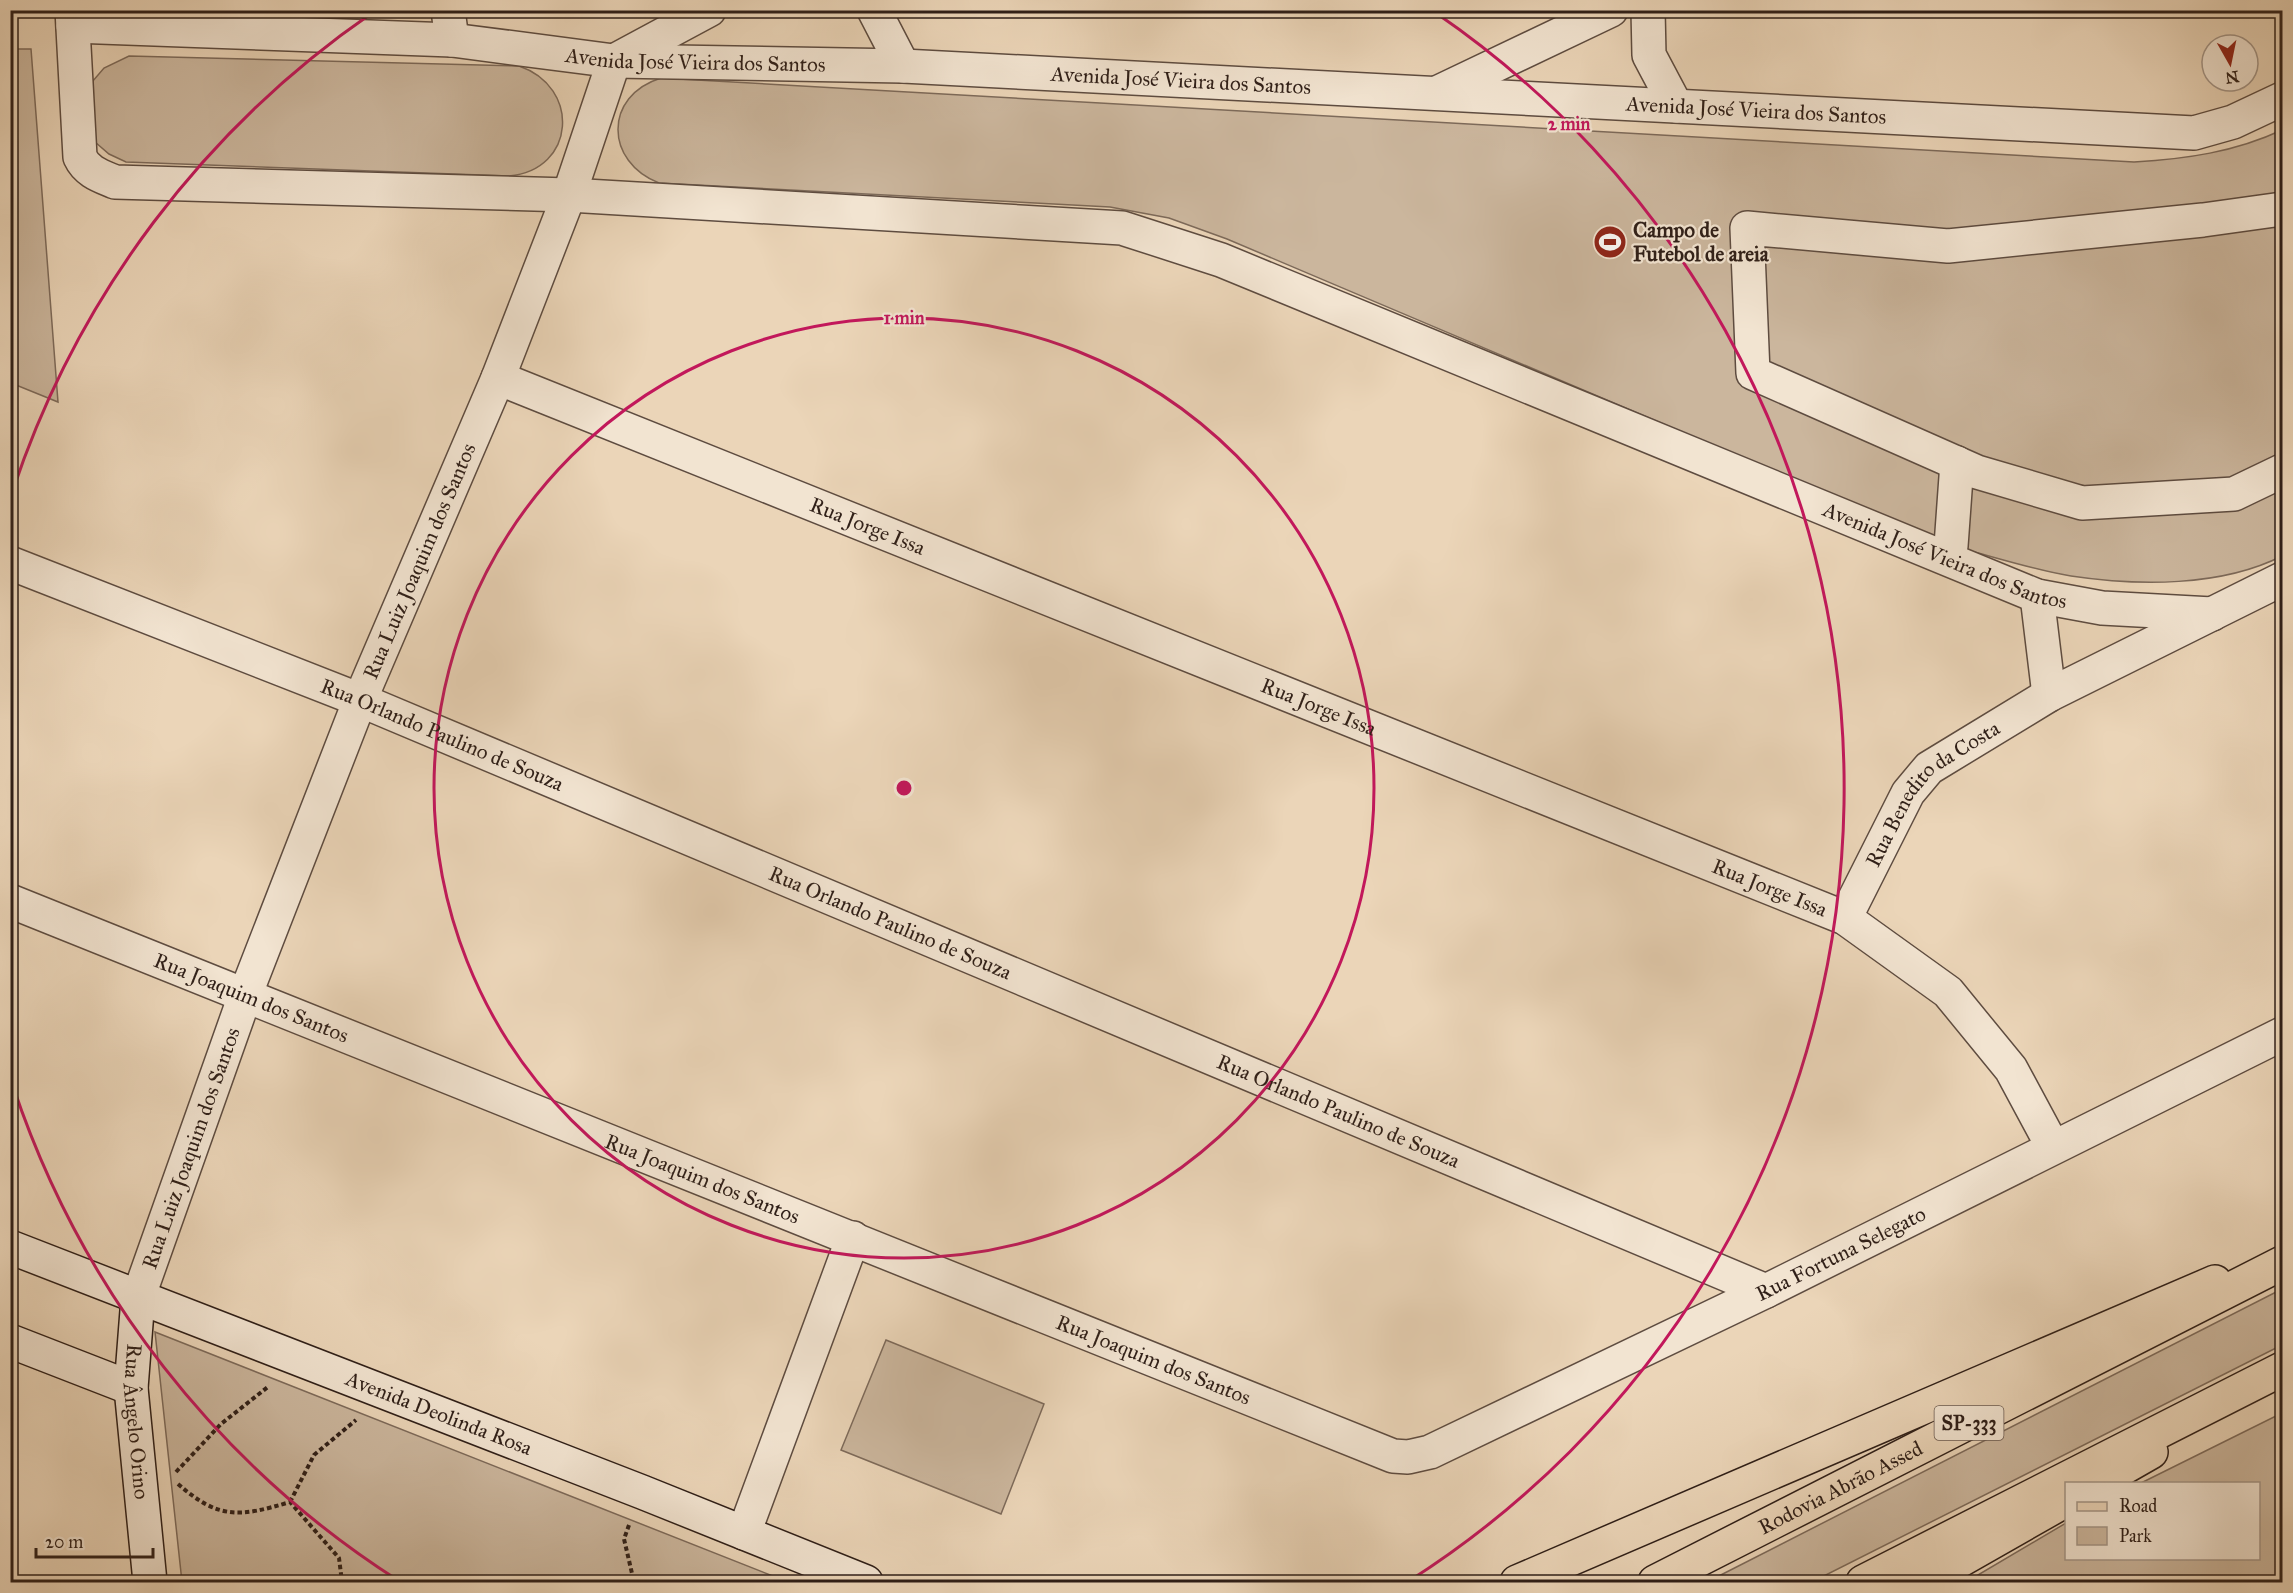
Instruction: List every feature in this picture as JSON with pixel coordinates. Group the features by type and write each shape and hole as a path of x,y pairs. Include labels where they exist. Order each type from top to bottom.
{"main road":[{"path":"1517,1582 2283,1253"},
{"name":"Rodovia Abrão Assed","path":"1655,1582 2283,1263"},
{"path":"1863,1582 2283,1369"},
{"path":"2098,1482 2283,1376"},
{"path":"1923,1582 2065,1501"}],"street":[{"path":"614,61 709,10"},
{"path":"874,10 903,66"},
{"path":"1436,94 1611,10"},
{"path":"1648,10 1650,55 1676,106"},
{"name":"Avenida José Vieira dos Santos","path":"2212,614 2102,608 2037,596 1221,260 1122,228 569,195 115,182 95,174 84,165 80,157 72,18 449,25 614,61 903,66 2193,133 2233,122 2283,99"},
{"name":"Rua Luiz Joaquim dos Santos","path":"138,1298 246,993 360,700 498,378 569,195 614,61"},
{"path":"2283,209 2203,220 1948,246 1747,228 1753,373 1977,472 2082,503 2234,494 2283,471"},
{"name":"Rua Jorge Issa","path":"498,378 1845,918 1948,992 2011,1069 2053,1147"},
{"path":"1951,546 1957,463"},
{"name":"Rua Orlando Paulino de Souza","path":"10,563 360,700 1766,1291"},
{"name":"Avenida José Vieira dos Santos","path":"2049,695 2283,579"},
{"path":"2037,596 2049,695"},
{"name":"Rua Benedito da Costa","path":"1845,918 1908,793 1929,768 2049,695"},
{"name":"Rua Joaquim dos Santos","path":"10,901 246,993 1393,1456"},
{"name":"Rua Fortuna Selegato","path":"1393,1456 1408,1457 1430,1452 1766,1291 2283,1034"},
{"path":"744,1533 853,1238"},
{"name":"Avenida Deolinda Rosa","path":"10,1247 642,1492 866,1582"},
{"name":"Rua Ângelo Orino","path":"138,1298 132,1388 150,1582"},
{"path":"10,1341 132,1388"}],"path":[{"path":"171,1477 221,1424 276,1380"},
{"path":"171,1477 201,1504 224,1512 259,1512 290,1502 314,1455 363,1414"},
{"path":"170,1466 172,1489"},
{"path":"634,1582 624,1539 642,1492"},
{"path":"290,1502 339,1557 342,1582"}],"green space":[{"path":"11,49 31,49 58,402 11,383"},
{"path":"129,56 519,66 539,77 553,91 561,108 562,127 558,144 548,159 531,170 509,176 126,162 109,154 95,142 92,82 104,68"},
{"path":"661,78 2134,162 2210,153 2246,144 2282,130 2282,556 2233,574 2206,579 2151,582 2071,576 1951,546 1227,239 1169,218 1110,207 659,183 641,173 628,160 621,145 618,129 621,114 629,99 642,87"},
{"path":"2282,1289 2282,1345 1812,1582 1707,1582"},
{"path":"155,1332 788,1582 182,1582"},
{"path":"886,1340 1044,1404 1001,1514 841,1450"},
{"path":"2282,1413 2282,1582 1966,1582 2065,1524 2065,1560 2260,1560 2260,1482 2143,1482"}],"place":[{"name":"Campo de Futebol de areia","path":"1610,242"}]}
